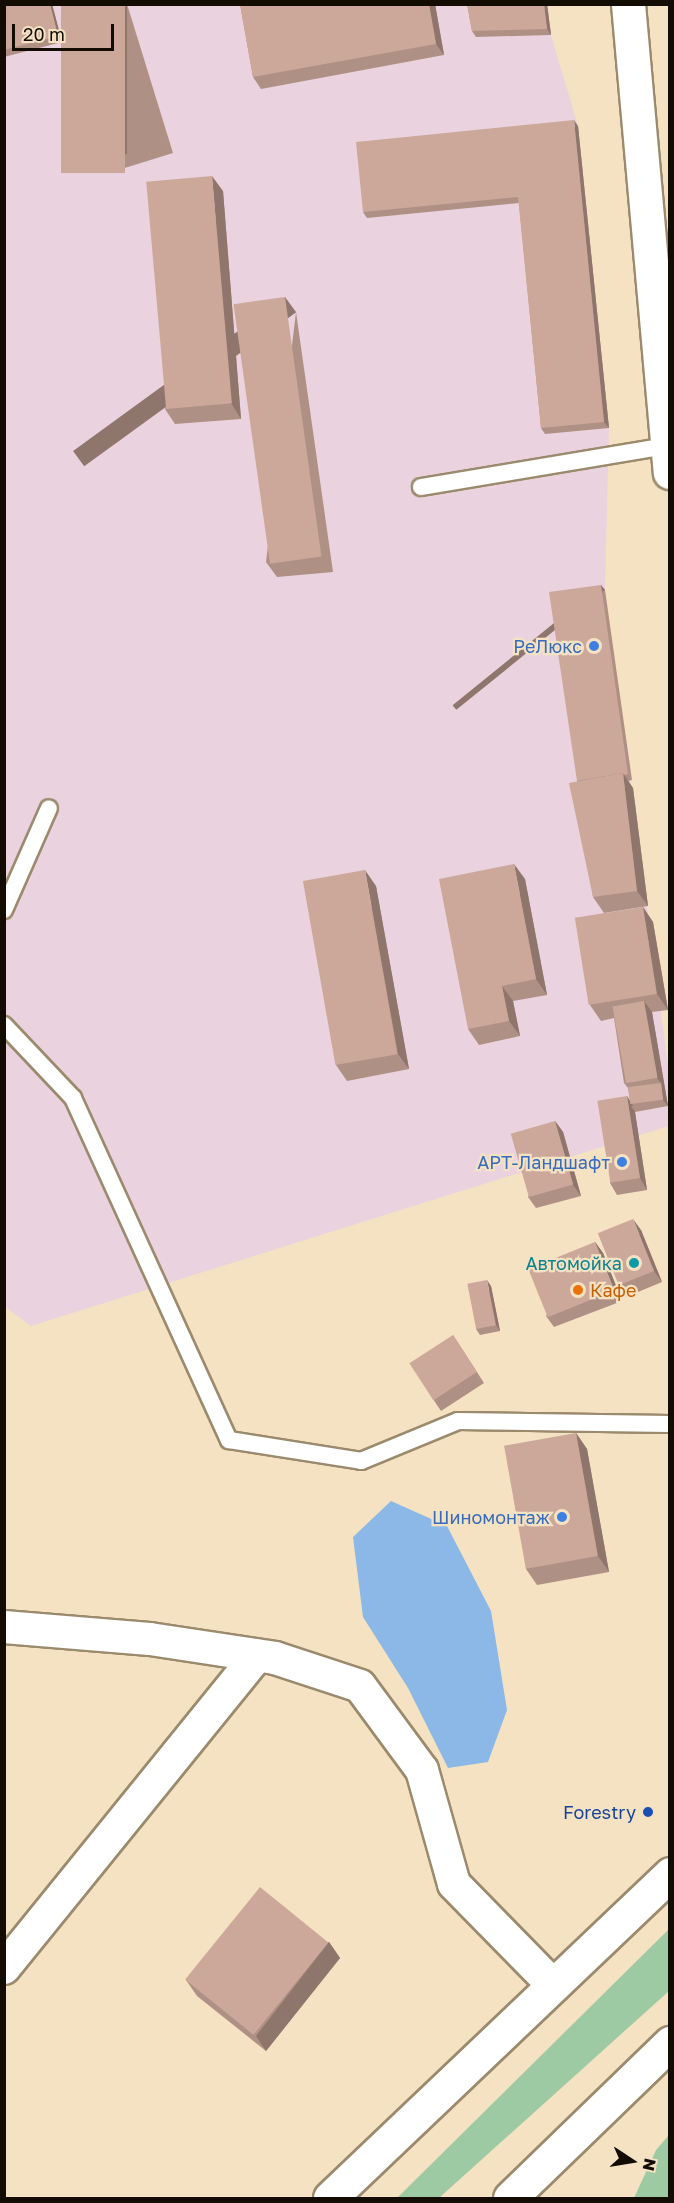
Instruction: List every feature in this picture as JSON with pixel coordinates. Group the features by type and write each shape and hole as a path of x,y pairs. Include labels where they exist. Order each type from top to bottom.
{"main road":[{"path":"628,4 667,440"},
{"path":"330,2199 669,1874"},
{"path":"510,2199 669,2043"}],"street":[{"path":"4,1627 150,1639 257,1656 360,1686 422,1770 454,1884 554,1986"},
{"path":"4,1968 257,1656"}],"lane":[{"path":"421,487 667,440"},
{"path":"4,910 49,808"},
{"path":"4,1025 73,1098 229,1440 361,1461 458,1422 669,1424"}],"shaded area":[{"path":"5,5 547,5 551,35 578,126 609,428 605,590 669,1073 669,1126 31,1326 5,1307"}],"green space":[{"path":"669,1929 669,1991 439,2198 397,2198"},
{"path":"669,2135 669,2198 634,2198 656,2150"}],"water":[{"path":"391,1501 447,1526 491,1611 507,1710 488,1762 448,1768 408,1688 363,1617 353,1537"}],"building":[{"path":"4,4 50,4 58,36 4,50"},
{"path":"61,4 125,4 125,173 61,173"},
{"path":"240,4 429,4 436,44 253,77"},
{"path":"467,4 544,4 547,29 472,31"},
{"path":"574,120 604,422 541,428 518,197 363,212 356,142"},
{"path":"212,176 232,403 166,409 146,182"},
{"path":"285,297 321,556 270,564 234,304"},
{"path":"601,585 628,774 577,781 549,592"},
{"path":"623,773 637,891 593,897 569,783"},
{"path":"514,864 536,979 502,986 509,1021 468,1029 439,879"},
{"path":"365,870 397,1054 335,1065 303,881"},
{"path":"643,907 657,994 589,1005 575,918"},
{"path":"644,1001 658,1078 626,1083 612,1007"},
{"path":"661,1083 663,1100 630,1104 628,1087"},
{"path":"627,1096 640,1178 610,1183 597,1101"},
{"path":"555,1121 573,1184 529,1197 511,1134"},
{"name":"Автомойка","path":"633,1219 654,1271 619,1285 598,1233"},
{"name":"Кафе","path":"595,1242 614,1290 548,1317 528,1269"},
{"path":"487,1280 496,1325 476,1329 467,1284"},
{"path":"453,1335 477,1372 433,1400 409,1363"},
{"name":"Шиномонтаж","path":"576,1433 598,1556 526,1569 504,1446"},
{"path":"260,1887 328,1942 253,2035 185,1979"}],"place":[{"name":"РеЛюкс","path":"594,646"},
{"name":"АРТ-Ландшафт","path":"622,1162"},
{"name":"Автомойка","path":"634,1263"},
{"name":"Кафе","path":"578,1290"},
{"name":"Шиномонтаж","path":"562,1517"},
{"name":"Forestry","path":"648,1812"}]}
